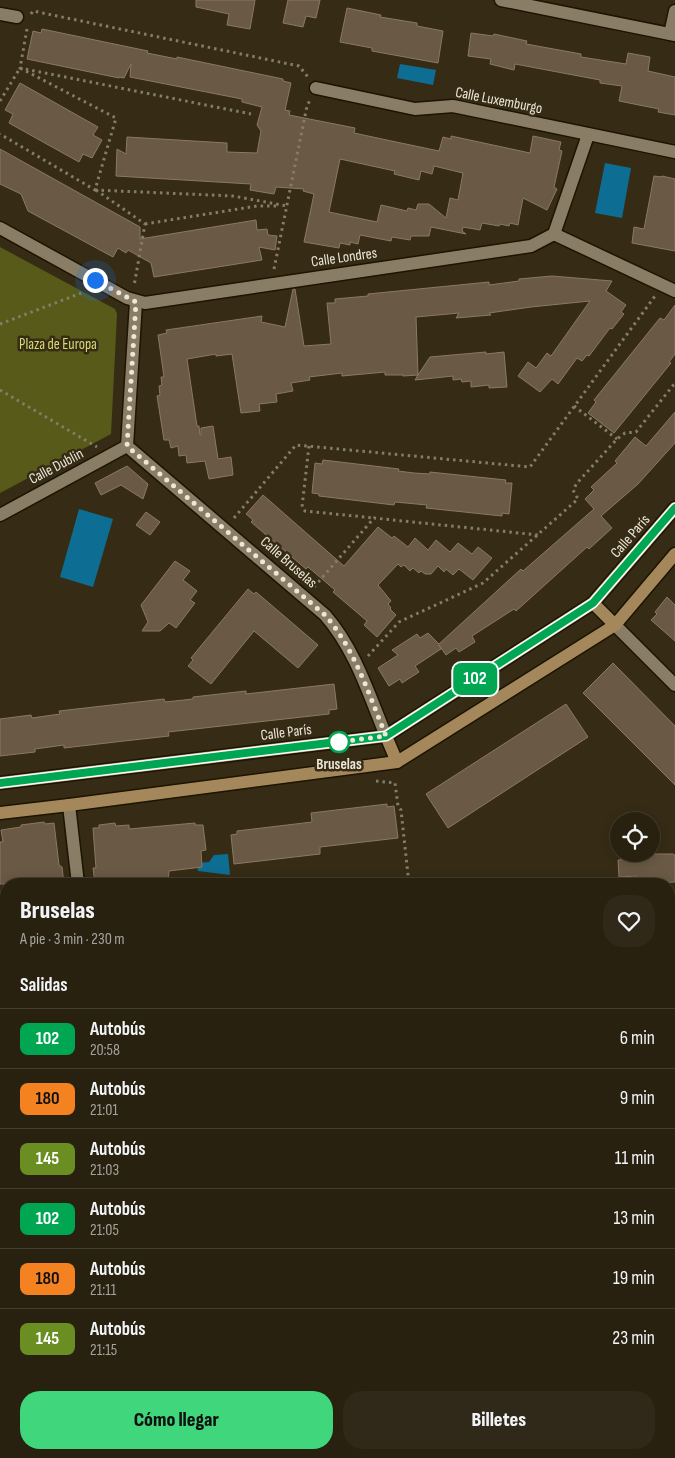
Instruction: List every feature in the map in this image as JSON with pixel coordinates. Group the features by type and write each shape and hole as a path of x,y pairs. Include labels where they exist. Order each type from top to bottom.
{"main road":[{"name":"Calle París","path":"0,783 386,736 593,603 675,508"},
{"path":"0,813 397,762 615,624 675,554"},
{"path":"593,603 615,624"},
{"path":"386,736 397,762"}],"street":[{"path":"501,0 672,35 675,11"},
{"path":"0,14 25,19"},
{"name":"Calle Luxemburgo","path":"316,88 415,109 453,106 675,152"},
{"path":"588,135 554,234 675,292"},
{"name":"Calle Londres","path":"0,228 136,302 153,303 531,246 554,234"},
{"path":"127,446 136,302"},
{"name":"Calle Dublin","path":"0,515 127,446"},
{"name":"Calle Bruselas","path":"127,446 330,620 350,652 386,736"},
{"path":"615,624 675,685"},
{"path":"69,805 77,878"}],"path":[{"path":"0,101 20,68 25,19 33,11 299,66 316,88 307,106 271,284"},
{"path":"20,68 252,114"},
{"path":"20,68 116,118 95,190"},
{"path":"0,134 95,190 145,224 257,206 287,206"},
{"path":"95,190 233,196 287,206"},
{"path":"136,302 134,286 145,224"},
{"path":"0,324 87,291 78,286"},
{"path":"234,519 296,445 530,466 657,294"},
{"path":"366,658 399,622 483,583 538,535 578,499 574,494 574,486 617,439 625,433 636,432 675,383"},
{"path":"0,390 97,447 89,452"},
{"path":"574,406 617,439"},
{"path":"309,446 302,508 305,511 538,535"},
{"path":"314,588 374,518"},
{"path":"371,781 396,784 398,806 401,810 408,878"}],"green space":[{"name":"Plaza de Europa","path":"0,247 115,309 117,314 111,434 0,493"}],"water":[{"path":"400,64 436,70 433,85 397,78"},
{"path":"605,163 631,168 622,218 595,213"},
{"path":"79,509 113,519 93,587 60,577"},
{"path":"228,854 230,875 198,871 197,863 209,862 214,855"}],"building":[{"path":"196,0 255,0 250,29 227,25 229,14 196,7"},
{"path":"288,0 320,0 316,18 306,16 303,27 283,23"},
{"path":"347,8 381,15 380,17 417,23 417,26 443,31 438,63 372,51 372,48 340,42"},
{"path":"42,29 148,51 147,53 177,59 177,57 283,79 283,81 291,83 285,110 290,111 289,115 355,128 354,133 439,151 443,137 451,139 451,136 530,153 533,136 561,142 559,150 562,151 554,187 557,189 547,210 523,198 518,225 510,223 509,226 500,224 499,226 482,223 480,230 463,227 462,231 466,234 431,227 429,236 411,236 410,240 392,237 391,241 360,235 358,244 350,242 350,245 340,243 339,248 304,242 314,194 303,191 304,189 276,187 274,194 250,190 251,184 116,176 117,149 126,154 127,137 227,143 227,152 257,153 261,131 257,125 262,107 242,102 242,99 130,77 131,64 124,78 119,78 27,59 33,31 41,33","holes":["340,159 395,171 394,174 419,180 421,171 432,174 434,166 463,173 458,200 450,198 446,218 429,204 418,204 416,210 408,208 407,211 381,205 377,222 329,212"]},
{"path":"471,33 493,36 494,34 527,41 526,44 581,54 581,57 626,64 628,53 650,57 648,71 675,77 675,115 658,112 659,109 619,101 622,86 515,64 514,70 490,64 491,59 468,56"},
{"path":"20,83 98,127 93,135 102,140 92,158 83,154 79,162 9,123 13,114 5,110"},
{"path":"0,149 140,227 140,239 256,220 257,230 267,229 268,235 277,236 275,250 259,247 262,260 154,277 151,263 128,250 126,253 118,248 113,257 28,211 21,194 0,184"},
{"path":"654,176 675,179 675,251 632,243 634,227 644,229"},
{"path":"552,276 612,281 606,291 626,305 621,312 624,314 612,329 610,328 589,356 587,355 582,361 577,358 558,384 552,379 540,392 518,376 528,362 536,368 547,353 551,356 590,301 489,313 491,315 456,318 459,313 416,317 418,375 385,375 385,372 342,376 342,373 309,377 310,380 291,383 293,391 276,394 277,402 259,404 260,411 241,413 232,354 216,356 216,354 187,359 200,435 201,428 213,426 218,459 231,457 233,475 209,479 205,461 187,463 186,455 179,456 178,446 171,448 169,440 164,440 157,396 160,395 161,377 164,377 158,335 167,333 166,330 262,316 261,322 285,327 293,289 295,289 304,346 331,344 327,303 335,303 335,299 368,296 368,294 489,282 489,285 519,281 519,279"},
{"path":"675,305 675,354 669,362 671,363 614,433 588,413 596,402 594,400 660,318 664,320"},
{"path":"504,352 507,387 489,388 489,385 471,387 471,381 453,380 453,376 415,380 430,357"},
{"path":"675,412 675,443 638,484 601,516 612,528 589,549 587,547 516,611 514,609 472,636 475,642 459,652 456,648 446,655 439,645 441,649 415,666 419,672 402,683 400,679 389,686 378,668 398,655 392,650 417,634 420,638 428,633 439,644 521,569 523,571 594,509 585,499 594,490 591,487 617,463 615,461 635,437 646,446"},
{"path":"323,460 399,469 398,471 414,473 430,474 430,472 506,480 505,483 512,483 509,514 502,513 502,516 426,508 427,505 395,502 394,505 319,496 319,494 312,493 315,463 322,464"},
{"path":"127,466 148,484 143,499 121,485 101,495 95,483"},
{"path":"263,495 344,566 378,527 408,547 415,538 428,550 436,540 450,552 458,543 472,554 478,547 492,558 473,580 459,569 453,575 446,569 444,572 438,566 431,574 425,574 421,571 419,573 413,568 410,571 404,565 401,567 398,564 378,585 391,601 388,604 396,615 377,637 364,625 367,621 333,592 335,590 308,567 306,569 251,522 253,520 246,514"},
{"path":"146,512 160,522 150,535 136,525"},
{"path":"175,561 190,571 183,580 197,591 190,600 195,603 176,628 169,623 160,631 142,631 148,622 141,605"},
{"path":"248,589 254,594 256,592 318,645 298,668 254,631 211,684 188,666 193,660 191,658"},
{"path":"667,597 675,605 675,641 651,620"},
{"path":"613,663 675,726 675,785 583,693"},
{"path":"334,684 337,709 329,710 329,714 168,732 169,736 64,748 64,745 35,749 35,752 0,756 0,719 31,715 32,718 60,714 59,711 164,699 165,702 246,691 246,694"},
{"path":"566,704 588,737 448,828 426,794"},
{"path":"387,804 387,807 394,806 398,838 320,847 320,854 234,864 231,835 237,834 237,831 312,822 311,813"},
{"path":"44,822 45,824 54,823 59,865 62,867 63,878 0,878 0,842 3,842 1,830 21,827 21,825"},
{"path":"115,823 116,826 129,825 129,829 195,823 195,825 203,825 206,850 201,851 202,867 169,871 168,878 94,878 93,868 96,868 93,828 99,828 99,825"},
{"path":"660,854 675,855 675,878 619,877 618,862 660,862"}],"bus line":[{"name":"102","path":"0,783 386,736 593,603 675,508"}],"place":[{"name":"Bruselas","path":"339,742"}],"route":[{"path":"95,280 136,302 127,446 325,615 344,639 386,736 339,742"}]}
